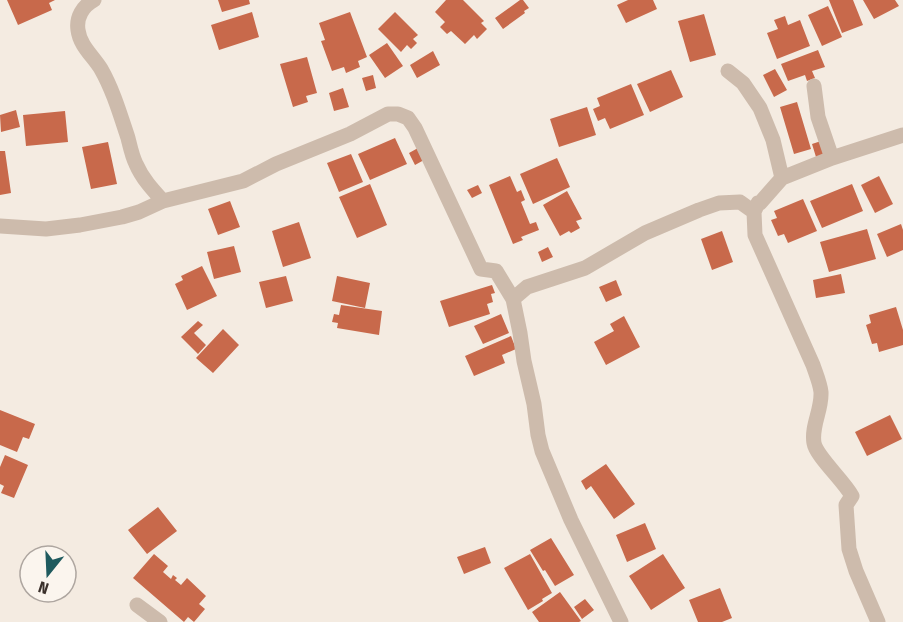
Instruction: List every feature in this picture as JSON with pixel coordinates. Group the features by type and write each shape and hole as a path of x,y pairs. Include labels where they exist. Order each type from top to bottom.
{"street":[{"path":"94,0 87,4 80,14 77,23 78,33 82,44 101,69 113,93 136,164 146,183 163,201"},
{"path":"728,71 743,83 760,108 773,140 782,178"},
{"path":"814,86 818,117 832,158"},
{"path":"0,226 46,229 122,218 163,201 243,181 276,164 350,134 388,114 398,114 408,118 415,128 481,269 496,271 513,299 542,451 571,520 621,622"},
{"path":"878,622 849,549 846,505 852,496 848,488 816,451 813,442 821,393 819,382 755,235 754,212 758,203 782,178 832,158 903,135"},
{"path":"513,299 527,287 585,268 645,233 709,206 740,201 754,212"},
{"path":"137,605 160,622"}],"building":[{"path":"7,0 55,0 49,3 52,10 18,25"},
{"path":"218,0 249,0 250,4 222,12"},
{"path":"446,0 463,0 484,21 481,23 487,29 477,39 474,35 465,44 451,31 447,34 440,27 445,22 435,12"},
{"path":"523,0 529,8 503,29 495,18"},
{"path":"628,0 653,0 657,9 626,23 617,5"},
{"path":"829,0 853,0 863,25 842,33"},
{"path":"863,0 895,0 899,6 874,19"},
{"path":"828,6 842,37 822,46 808,15"},
{"path":"252,12 259,37 219,50 211,25"},
{"path":"350,12 367,57 358,61 360,67 346,73 344,67 332,71 321,41 325,40 319,23"},
{"path":"395,12 418,35 413,39 417,43 411,49 407,45 401,52 378,29"},
{"path":"704,14 716,55 690,62 678,21"},
{"path":"785,16 788,25 800,20 810,46 777,59 767,33 778,29 774,20"},
{"path":"387,43 403,66 385,78 369,55"},
{"path":"818,50 825,67 812,71 815,78 807,81 805,75 788,81 781,64"},
{"path":"433,51 440,65 417,78 410,65"},
{"path":"307,57 317,93 306,96 308,102 293,107 280,64"},
{"path":"775,69 787,90 774,97 763,75"},
{"path":"671,70 683,97 650,112 637,84"},
{"path":"373,75 376,88 366,91 362,78"},
{"path":"631,84 644,115 610,129 605,118 598,121 593,109 600,106 597,98"},
{"path":"343,88 349,107 334,111 329,93"},
{"path":"797,102 811,149 794,154 780,107"},
{"path":"587,107 596,135 559,147 550,119"},
{"path":"16,110 20,127 1,132 0,115"},
{"path":"65,111 68,142 26,146 23,115"},
{"path":"395,138 407,164 370,180 358,154"},
{"path":"821,141 826,154 816,157 812,144"},
{"path":"108,142 117,184 91,189 82,147"},
{"path":"418,148 424,160 415,165 409,153"},
{"path":"0,151 5,151 11,193 0,195"},
{"path":"351,154 363,182 339,192 327,163"},
{"path":"557,158 570,187 533,204 520,174"},
{"path":"510,176 517,192 521,190 525,200 521,202 530,224 536,222 539,230 521,237 523,240 513,244 489,185"},
{"path":"879,176 893,204 875,213 861,185"},
{"path":"370,184 387,225 357,238 339,197"},
{"path":"852,184 863,211 822,228 810,201"},
{"path":"478,185 482,193 472,198 467,190"},
{"path":"567,191 582,219 576,221 580,228 560,236 543,205"},
{"path":"803,199 817,231 788,243 784,234 778,236 771,220 777,218 774,211"},
{"path":"230,201 240,227 218,235 208,209"},
{"path":"299,222 311,258 283,267 272,231"},
{"path":"901,224 903,250 887,257 877,234"},
{"path":"867,229 876,259 829,272 820,242"},
{"path":"722,231 733,262 712,270 701,239"},
{"path":"234,246 241,272 214,279 207,252"},
{"path":"548,247 553,257 542,262 538,252"},
{"path":"202,266 217,296 187,310 175,284 183,280 181,276"},
{"path":"841,274 845,293 816,298 813,280"},
{"path":"286,276 293,301 266,308 259,282"},
{"path":"337,276 370,283 365,308 332,301"},
{"path":"616,280 622,295 606,302 599,287"},
{"path":"492,285 495,293 491,294 493,302 487,304 490,314 449,327 440,301"},
{"path":"341,305 382,311 379,335 337,328 338,323 332,322 334,314 339,315"},
{"path":"896,307 903,330 903,345 879,352 877,343 872,344 866,325 871,323 869,315"},
{"path":"501,314 509,333 483,344 474,326"},
{"path":"624,316 640,347 606,365 594,342 614,331 610,324"},
{"path":"198,321 203,325 194,333 206,345 198,354 181,337"},
{"path":"223,329 239,345 213,373 196,358"},
{"path":"511,336 516,349 502,355 505,363 474,376 465,356"},
{"path":"0,410 35,424 29,439 23,437 17,452 0,445"},
{"path":"890,415 902,439 867,456 855,432"},
{"path":"5,455 28,465 14,498 1,493 4,486 0,484 0,467"},
{"path":"606,464 635,504 614,519 591,486 586,490 581,481"},
{"path":"158,507 177,531 147,554 128,530"},
{"path":"645,523 656,549 627,562 616,535"},
{"path":"551,538 574,575 555,586 530,550"},
{"path":"485,547 491,563 464,574 457,557"},
{"path":"154,554 168,566 163,572 171,579 173,575 181,585 187,578 206,596 199,604 205,609 194,622 188,617 184,622 133,578"},
{"path":"530,554 552,593 528,610 504,568"},
{"path":"663,554 685,588 651,610 629,576"},
{"path":"720,588 732,618 722,622 698,622 689,600"},
{"path":"560,592 581,621 539,622 532,612"},
{"path":"585,599 594,610 582,619 574,607"}]}
